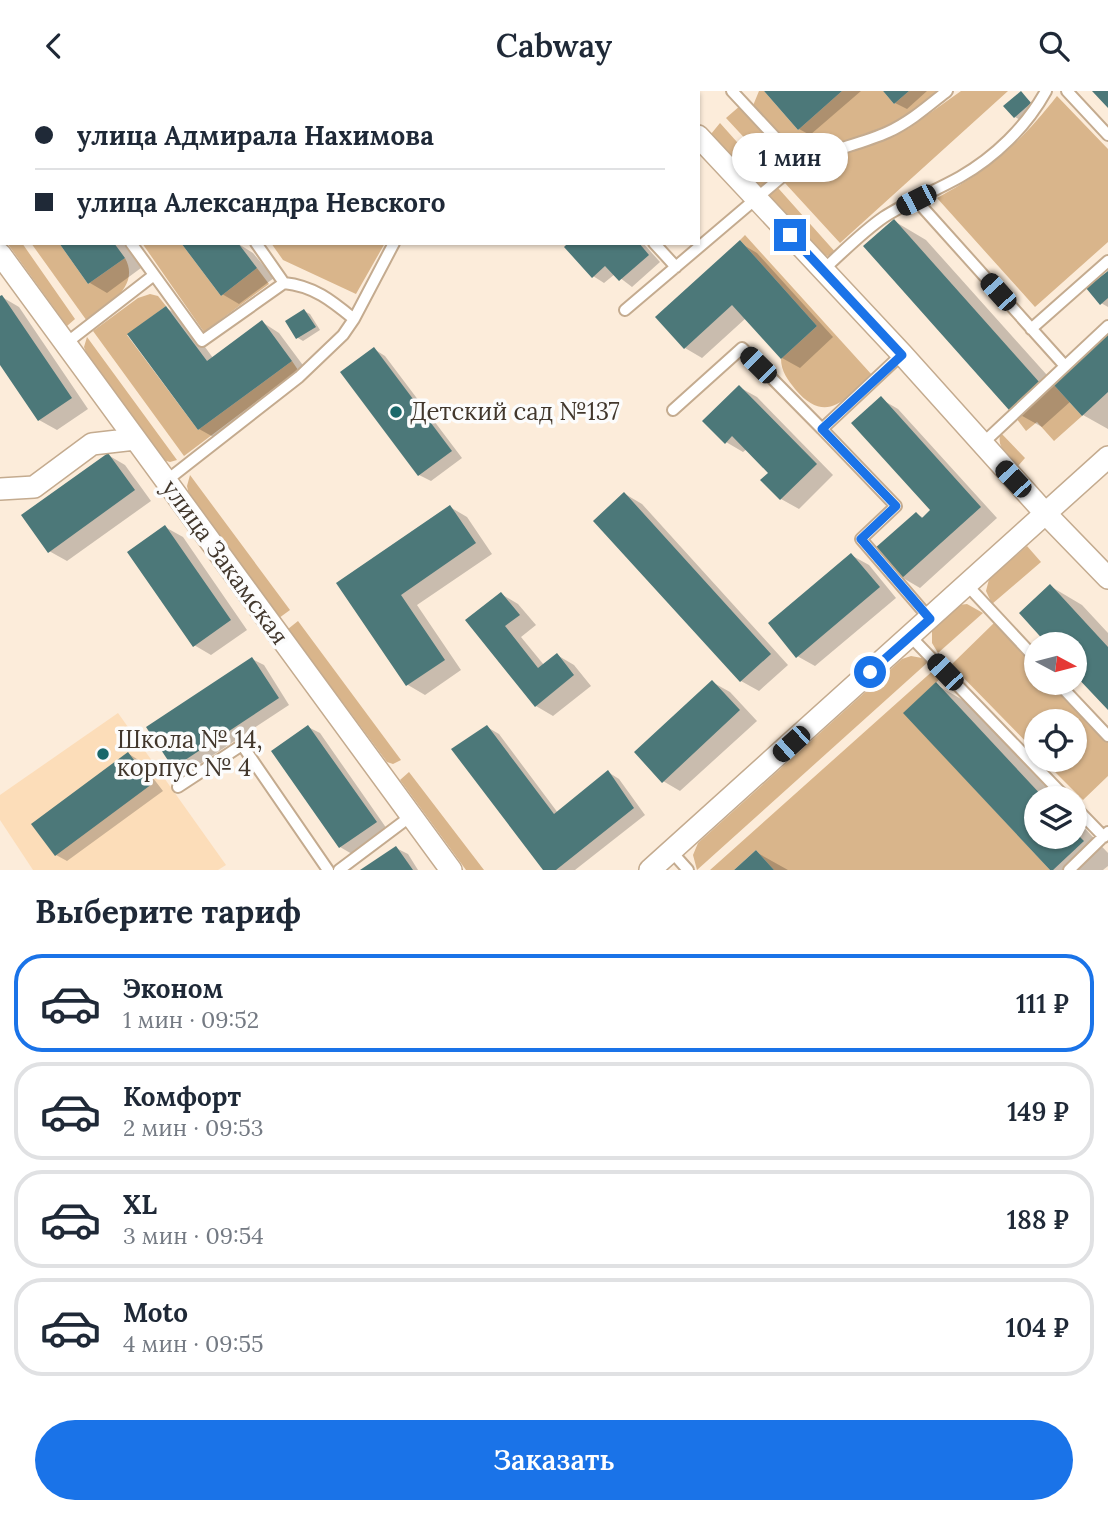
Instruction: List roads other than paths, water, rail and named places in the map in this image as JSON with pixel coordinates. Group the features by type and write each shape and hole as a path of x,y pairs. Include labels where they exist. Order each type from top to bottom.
{"street":[{"path":"700,138 1108,578"},
{"name":"улица Закамская","path":"0,254 451,870"},
{"path":"0,489 34,487 92,444 135,439"},
{"path":"650,870 1108,457"}],"lane":[{"path":"732,91 800,164"},
{"path":"625,310 800,164 887,133 918,115 947,91"},
{"path":"823,270 882,218 962,176 1010,140 1038,105 1045,91"},
{"path":"1067,91 1108,135"},
{"path":"916,200 1065,366"},
{"path":"132,245 202,341 284,283 319,292 354,319"},
{"path":"257,245 284,283"},
{"path":"166,481 299,377 343,335 393,245"},
{"path":"656,245 676,267"},
{"path":"1031,329 1108,261"},
{"path":"65,344 154,275"},
{"path":"982,444 1108,326"},
{"path":"673,410 742,348 896,506 861,539 930,619"},
{"path":"822,429 902,355"},
{"path":"967,585 1024,646"},
{"path":"910,636 1054,786"},
{"path":"1069,695 1108,736"},
{"path":"178,787 242,745 328,870"},
{"path":"339,870 411,816"},
{"path":"1069,870 1106,834 1087,817"},
{"path":"671,851 688,870"}],"place":[{"name":"Детский сад №137","path":"396,412"},
{"name":"Школа № 14, корпус № 4","path":"103,754"}]}
